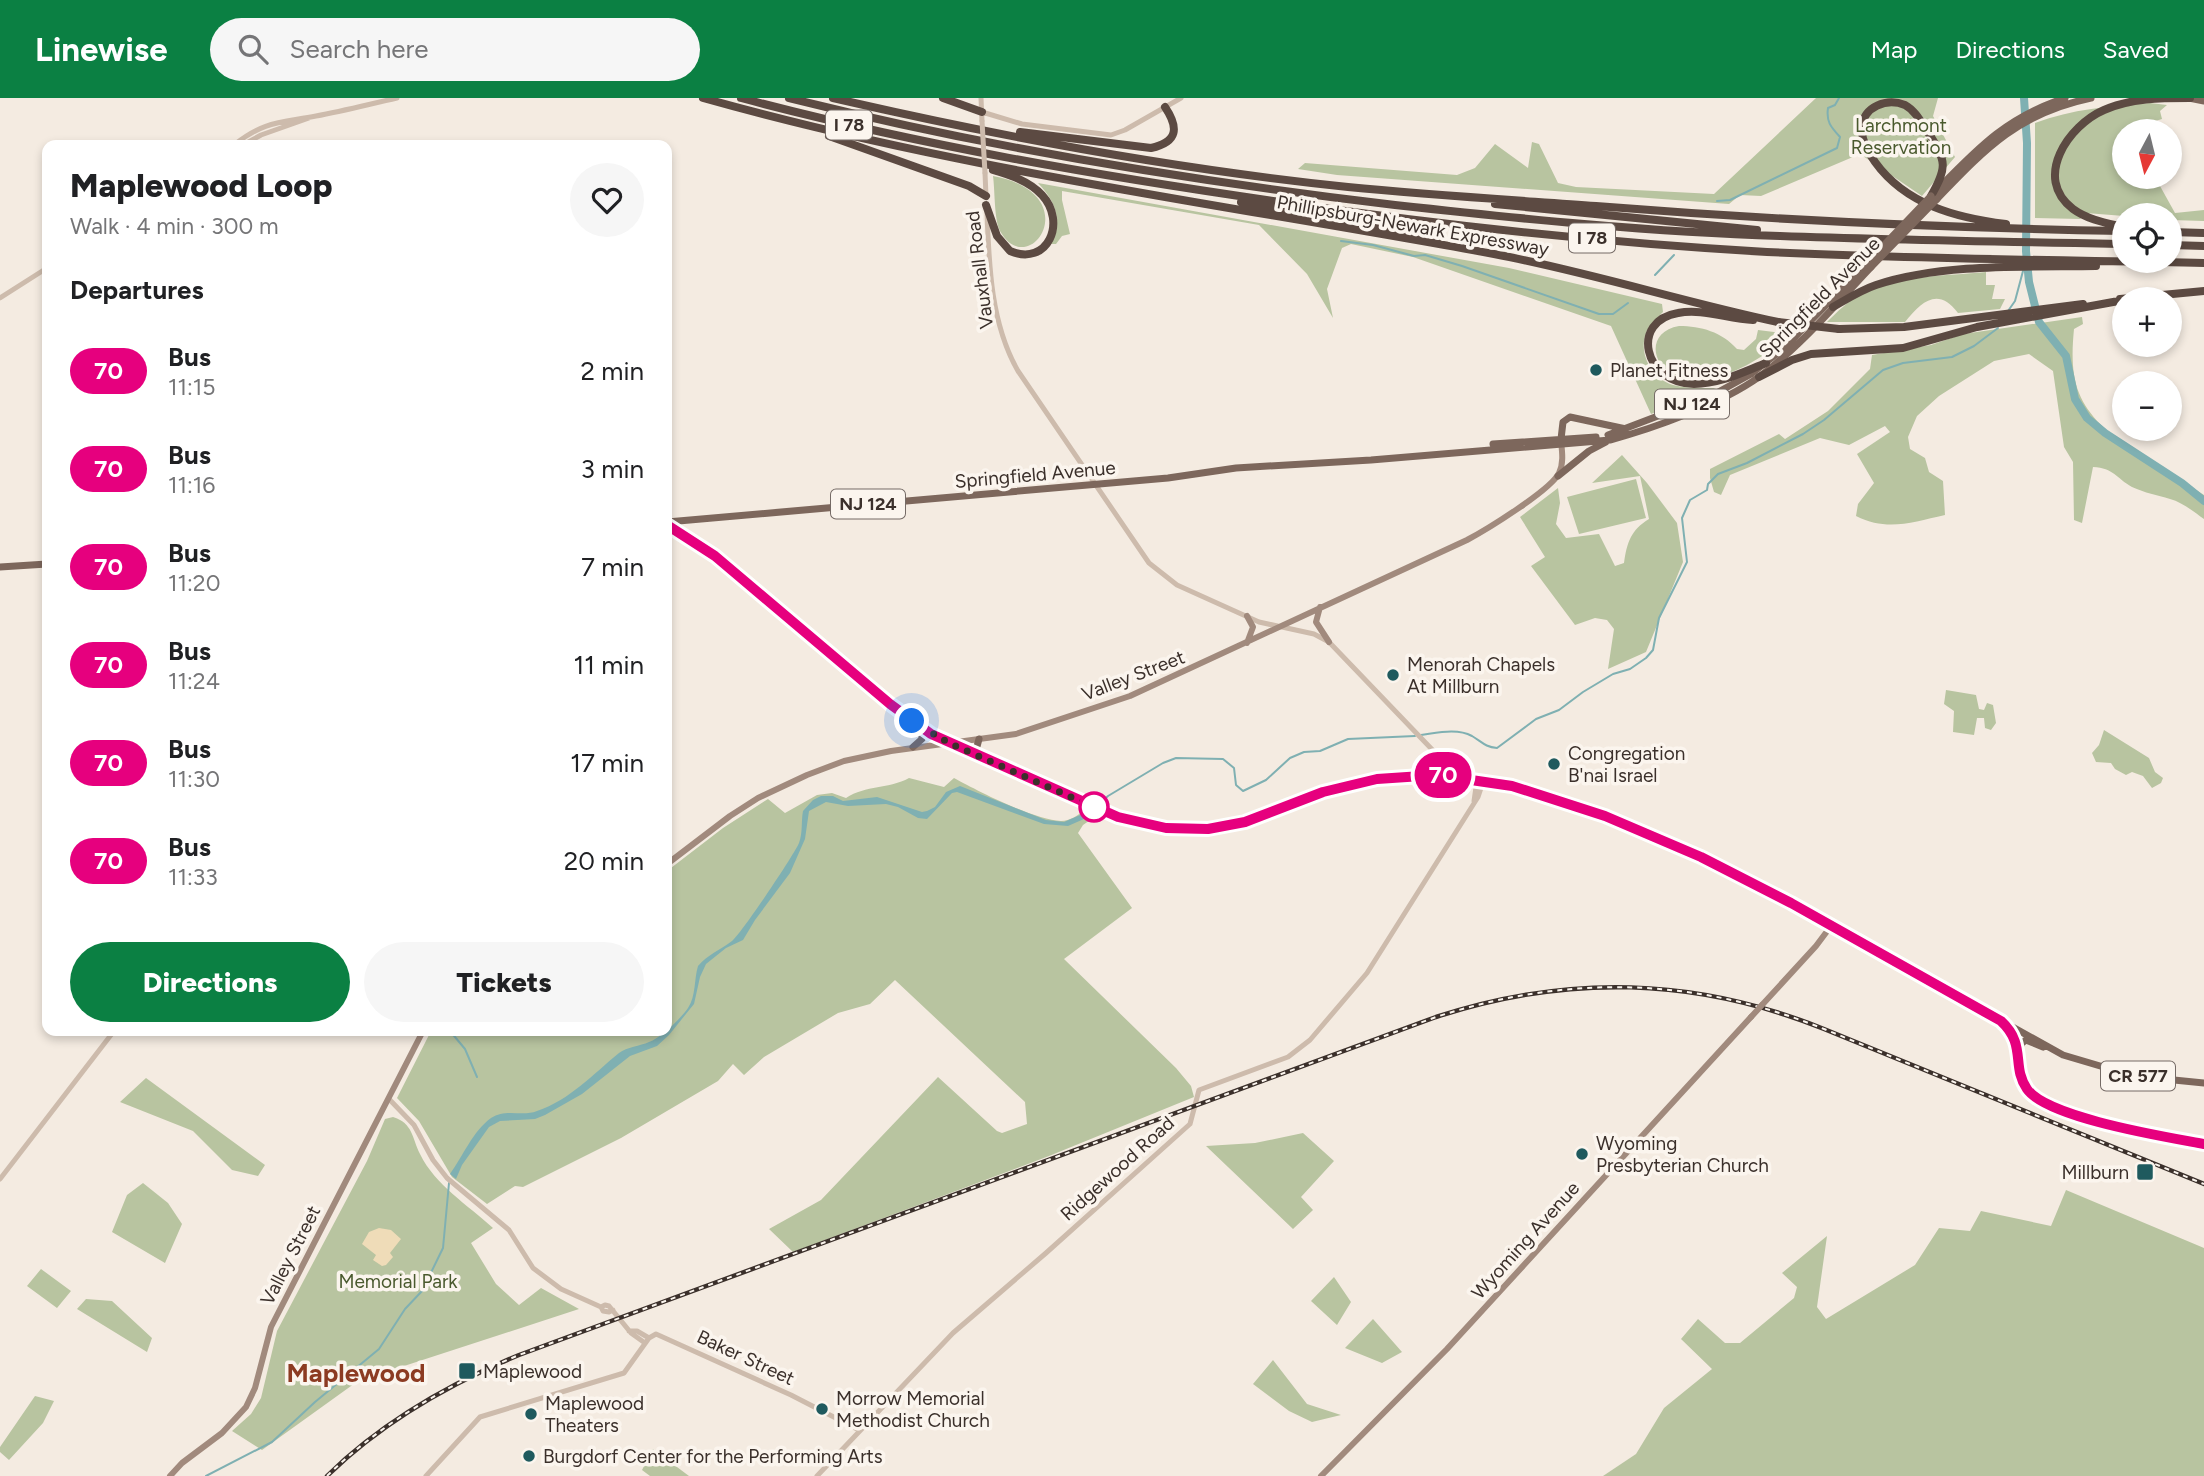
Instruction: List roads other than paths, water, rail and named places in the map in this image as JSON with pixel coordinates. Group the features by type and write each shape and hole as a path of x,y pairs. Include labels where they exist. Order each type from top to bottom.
{"highway":[{"name":"Phillipsburg-Newark Expressway","path":"703,98 957,158 1574,271 1778,322 1839,329 1904,327 2112,301"},
{"name":"I 78","path":"741,98 838,123 1012,158 1177,187"},
{"name":"Phillipsburg-Newark Expressway","path":"789,98 1001,144 1270,189 1431,209 1593,224 1748,234 2112,244"},
{"name":"Phillipsburg-Newark Expressway","path":"832,98 968,127 1194,167 1334,185 1791,220 2011,227"},
{"path":"943,98 982,117"},
{"path":"2112,225 2090,218 2067,204 2056,179 2056,164 2061,150 2081,124 2106,109 2140,100 2190,98"},
{"path":"1934,198 1945,166 1932,138 1913,111 1904,104 1891,101 1875,105 1864,118 1862,134 1870,155 1891,181 1912,196 1941,211 2023,229 2112,229"},
{"path":"968,127 1151,148 1167,142 1174,131 1175,122 1165,107"},
{"path":"787,120 969,186 986,200 997,236 1010,251 1022,255 1034,253 1048,243 1054,218 1049,204 1039,192 1011,176 957,158"},
{"name":"Phillipsburg-Newark Expressway","path":"1177,187 1406,219 1609,240 1763,252 2010,263"},
{"path":"1177,187 1208,196 1415,234 1490,254"},
{"path":"1449,195 1505,205 1812,236"},
{"path":"2182,232 2204,233"},
{"path":"2182,245 2204,246"},
{"path":"2182,262 2204,263"},
{"path":"1833,307 1863,290 1902,278 2010,263 2112,265"},
{"name":"Phillipsburg-Newark Expressway","path":"2182,292 2204,290"},
{"path":"1759,377 1792,360 1811,354 1903,348 2041,312 2112,302"},
{"path":"1766,363 1721,380 1686,383 1670,379 1655,367 1648,340 1659,322 1678,312 1778,322"}],"main road":[{"name":"Springfield Avenue","path":"1561,442 1627,429 1713,395 1744,379 1791,341 1867,267 1992,136 2065,98"},
{"name":"Springfield Avenue","path":"2038,111 2091,98"},
{"path":"2190,98 2204,102"},
{"name":"Springfield Avenue","path":"672,524 1168,478 1245,467 1610,440 1713,402 1759,377 1786,355 1867,267"},
{"path":"1558,476 1562,464 1563,422 1570,417 1627,429"},
{"path":"1558,476 1589,451 1610,440"},
{"name":"Valley Street","path":"672,860 730,816 774,790 839,762 914,747 1016,734 1130,696 1476,535 1506,517 1558,476"},
{"path":"672,527 715,556 920,727 949,743 1104,811 1154,827 1208,829 1245,822 1310,796 1363,782 1420,775 1480,780 1542,794 1622,822 1735,873 1831,926"},
{"path":"0,567 42,564"},
{"path":"1321,606 1316,622 1329,642"},
{"path":"1247,616 1252,627 1247,643"},
{"path":"914,747 922,739 920,727"},
{"path":"979,739 976,750 980,757"},
{"name":"Wyoming Avenue","path":"1321,1476 1447,1349 1816,946 1831,926"},
{"name":"CR 577","path":"1831,926 2063,1055 2134,1076 2204,1083"},
{"path":"2001,1021 2012,1032 2024,1084 2031,1094 2041,1101 2091,1119 2204,1144"},
{"name":"Valley Street","path":"170,1476 182,1463 234,1423 246,1407 255,1388 271,1327 420,1036"},
{"path":"2019,1053 2020,1045 2026,1041 2063,1055"}],"street":[{"path":"241,140 257,129 278,121 312,117 397,98"},
{"name":"Vauxhall Road","path":"981,98 994,297 1006,349 1140,553 1158,573 1177,585 1247,616 1278,627 1314,634 1329,642 1445,762 1452,776"},
{"path":"982,117 1111,135 1125,130 1181,98"},
{"path":"252,140 312,117"},
{"path":"0,298 42,271"},
{"name":"Ridgewood Road","path":"817,1476 953,1333 1190,1124 1199,1090 1288,1057 1310,1040 1367,973 1474,803 1474,794 1480,780"},
{"path":"0,1179 110,1036"},
{"path":"389,1099 414,1125 433,1160 447,1178 509,1230 533,1268 561,1289 601,1307 610,1306 629,1331 637,1331 647,1340 624,1373 480,1417 426,1476"},
{"name":"Baker Street","path":"647,1340 656,1334 770,1385 859,1430"}],"water":[{"path":"960,786 1046,820 1064,822 1087,812 1093,815 1068,826 1044,824 957,792 952,793 927,819 918,818 886,804 848,806 826,802 809,811 805,839 790,873 743,940 726,948 706,964 694,1004 672,1031 672,1026 691,1003 698,966 732,941 756,910 799,843 803,811 813,800 821,796 833,796 843,801 877,797 922,812 935,807 946,792"},
{"path":"660,1036 668,1036 657,1046 630,1056 582,1094 545,1115 535,1119 500,1121 489,1127 462,1165 456,1179 450,1174 474,1137 491,1118 502,1114 531,1113 549,1106 581,1086 619,1053"}],"waterway":[{"path":"1717,201 1730,200 1837,148 1840,137 1830,124 1828,108 1835,105 1839,98"},
{"path":"2024,98 2027,143 2026,251 2029,282 2039,322 2066,356 2075,399 2087,418 2204,501"},
{"path":"1341,241 1373,245 1414,256 1425,255 1599,314 1613,314 1628,303"},
{"path":"1655,275 1674,255"},
{"path":"2008,311 2015,301 2023,271"},
{"path":"1421,735 1460,732 1497,748 1536,719 1559,710 1613,674 1630,669 1646,658 1653,650 1659,618 1687,562 1682,518 1690,500 1707,490 1708,484 1718,474 1747,463 1824,420 1883,370 1903,363 1952,357 1974,346 1998,328"},
{"path":"1097,806 1108,796 1176,758 1223,759 1234,768 1236,785 1243,791 1266,780 1290,758 1304,752 1320,751 1348,739 1415,736"},
{"path":"454,1036 465,1049 477,1077"},
{"path":"206,1476 272,1442 379,1349 405,1309 422,1291 443,1248 449,1183"}],"railway":[{"path":"327,1476 370,1439 417,1406 519,1355 1436,1017 1534,993 1631,987 1728,999 1776,1012 1824,1029 2204,1184"}],"place":[{"name":"Planet Fitness","path":"1596,370"},
{"name":"Menorah Chapels At Millburn","path":"1393,675"},
{"name":"Congregation B'nai Israel","path":"1554,764"},
{"name":"Wyoming Presbyterian Church","path":"1582,1154"},
{"name":"Millburn","path":"2145,1172"},
{"name":"Maplewood","path":"467,1371"},
{"name":"Morrow Memorial Methodist Church","path":"822,1409"},
{"name":"Maplewood Theaters","path":"531,1414"},
{"name":"Burgdorf Center for the Performing Arts","path":"529,1456"}],"district":[{"name":"Maplewood","path":"356,1373"}],"park label":[{"name":"Larchmont Reservation","path":"1901,136"},
{"name":"Memorial Park","path":"398,1281"}]}
